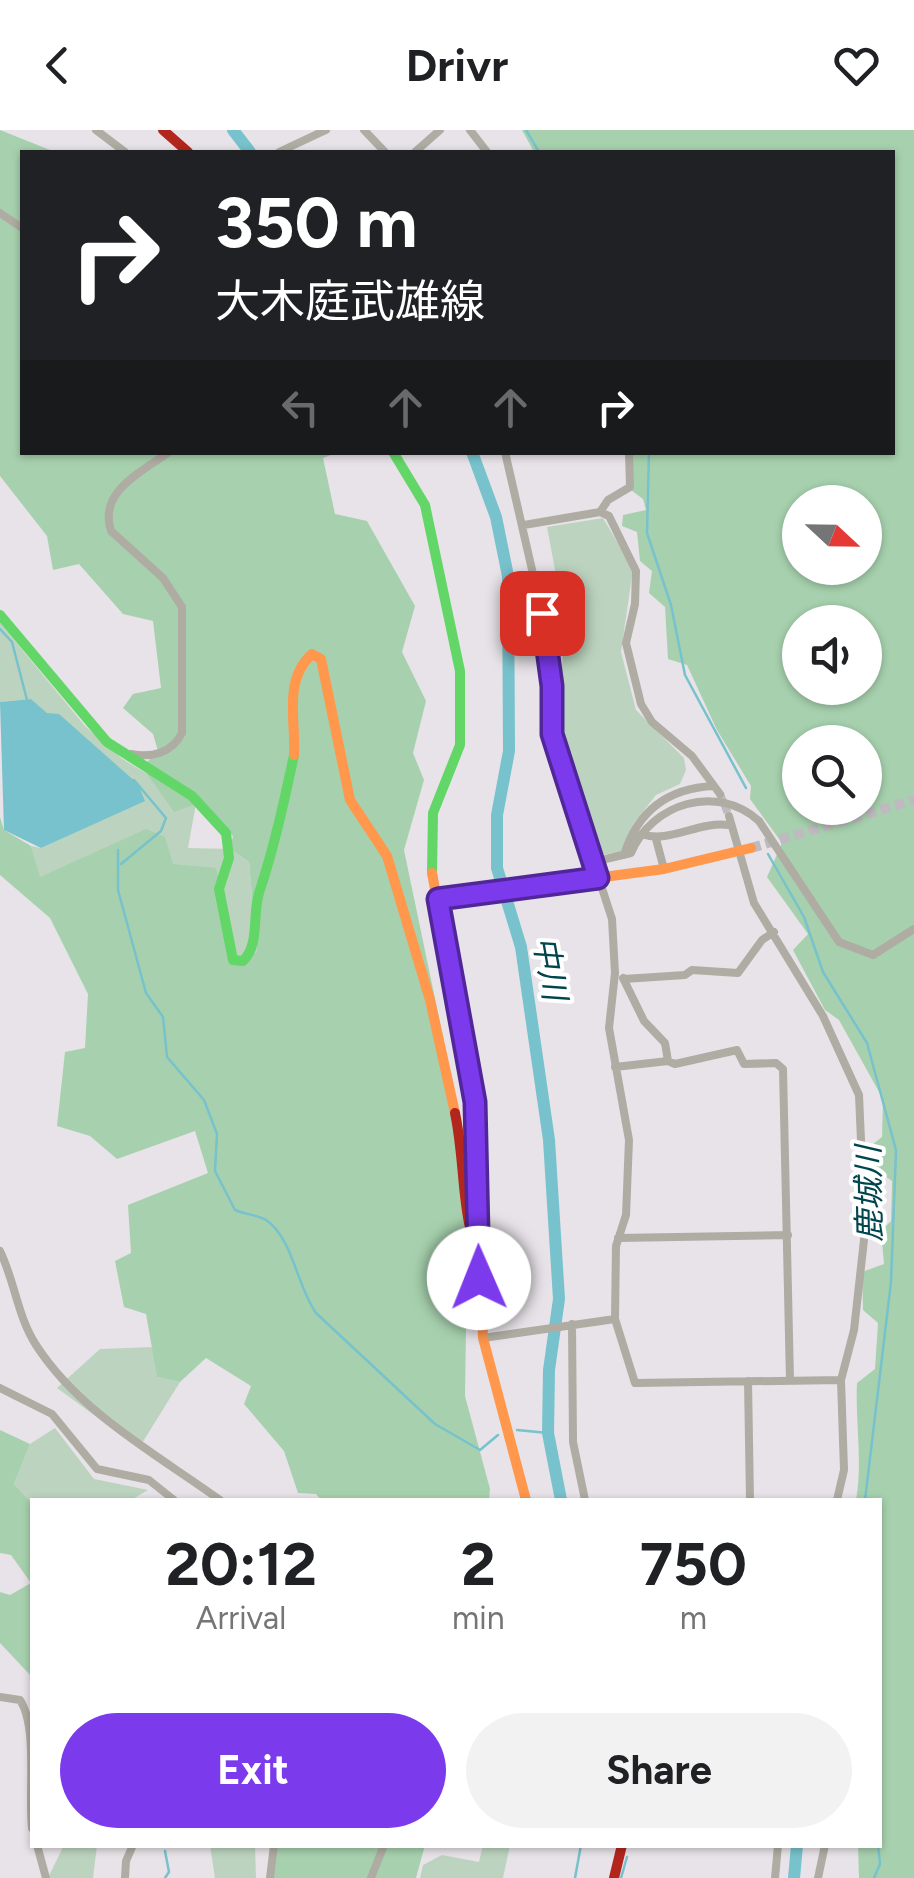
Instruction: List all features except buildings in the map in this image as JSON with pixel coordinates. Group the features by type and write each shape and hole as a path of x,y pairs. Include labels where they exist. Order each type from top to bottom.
{"main road":[{"path":"163,130 186,150"},
{"path":"396,455 425,505 460,671 460,745 429,834 475,1102 483,1338 525,1498"},
{"path":"0,615 86,720 122,752 192,796 226,832 229,858 219,889 233,960 250,958 258,896 272,866 294,752 294,687 306,658 312,654 321,658 350,800 387,856 430,1000 462,1148 466,1226 478,1254"},
{"path":"438,899 664,868 747,850"},
{"path":"614,1878 621,1848"}],"street":[{"path":"96,130 122,150"},
{"path":"282,150 326,130"},
{"path":"364,130 384,150"},
{"path":"417,150 440,130"},
{"path":"470,130 485,150"},
{"path":"122,752 153,756 169,750 182,734 182,606 162,578 111,532 108,520 115,494 166,455"},
{"path":"506,455 546,635 552,734 612,919 615,973 609,1028 629,1140 626,1215 618,1238 615,1319 636,1382 841,1380"},
{"path":"600,512 608,500 630,487 630,455"},
{"path":"524,525 600,512 608,516 636,571 635,604 626,644 640,704 652,722 692,756 717,790 664,797 638,825 624,855"},
{"path":"593,862 631,854 642,834 666,812 697,801 746,808 759,820 839,942 873,955 884,952 914,930"},
{"path":"642,834 656,839 728,820 747,850 754,903 829,1028 859,1094 865,1231 854,1330 841,1380 844,1470 838,1498"},
{"path":"656,839 664,868"},
{"path":"624,979 686,975 692,970 738,973 762,940 774,932"},
{"path":"615,973 624,979 644,1020 665,1043 668,1061"},
{"path":"616,1066 668,1061 675,1064 737,1050 744,1064 776,1063 784,1069 790,1380"},
{"path":"618,1238 788,1235"},
{"path":"0,1251 13,1300 28,1330 68,1386 217,1498"},
{"path":"483,1338 615,1319"},
{"path":"572,1324 573,1442 586,1498"},
{"path":"748,1381 750,1498"},
{"path":"0,1388 52,1414 97,1469 149,1480 172,1498"},
{"path":"0,1697 20,1700 26,1709 30,1788"},
{"path":"38,1848 46,1878"},
{"path":"126,1878 126,1860 132,1848"},
{"path":"270,1878 274,1848"},
{"path":"371,1878 383,1848"},
{"path":"775,1878 778,1848"},
{"path":"818,1878 824,1848"}],"green space":[{"path":"0,130 50,150 20,150 20,455 331,455 323,458 335,514 367,521 415,606 402,652 426,701 413,753 424,780 404,850 457,1104 467,1262 465,1396 489,1498 319,1498 316,1494 298,1493 284,1451 244,1404 251,1386 206,1358 180,1382 157,1377 146,1314 124,1307 115,1261 131,1253 128,1205 208,1173 195,1131 117,1159 90,1136 57,1126 65,1052 85,1048 88,994 50,918 0,875 0,817 4,830 31,846 40,877 146,829 165,837 173,864 216,868 236,957 257,952 249,862 230,849 233,836 196,804 174,812 142,767 158,751 153,734 123,708 133,694 161,688 153,621 123,614 79,564 53,570 47,536 0,476"},
{"path":"522,130 914,130 914,1878 859,1878 858,1848 882,1848 882,1498 856,1498 857,1383 875,1369 878,1323 863,1310 862,1272 884,1264 881,1231 891,1221 892,1181 872,1167 872,1145 882,1137 883,1099 839,1020 825,1010 793,950 808,934 767,877 782,843 750,799 751,786 717,730 687,665 668,659 665,607 649,593 652,571 640,561 637,532 622,526 623,515 646,510 643,499 631,490 632,455 895,455 895,150 533,150"},
{"path":"603,518 633,569 621,652 636,710 684,758 686,770 680,784 656,795 634,823 621,852 594,856 555,731 566,629 547,527"},
{"path":"0,623 85,726 121,758 196,804 188,848 230,849 249,862 257,952 236,958 39,877 31,846 41,848 144,800 31,699 0,702"},
{"path":"153,1347 157,1377 180,1382 139,1448 57,1388 100,1349"},
{"path":"55,1428 94,1479 148,1490 134,1498 30,1501 14,1484 30,1444"},
{"path":"0,1430 30,1444 14,1484 30,1501 30,1582 11,1555 0,1553"},
{"path":"30,1584 30,1675 0,1643 0,1592 10,1595"},
{"path":"63,1848 97,1848 93,1878 48,1878"},
{"path":"210,1848 255,1848 256,1878 215,1878"},
{"path":"277,1848 424,1848 416,1878 273,1878"},
{"path":"482,1848 509,1848 503,1878 420,1878 423,1865 442,1855 479,1862"}],"water":[{"path":"31,699 47,713 59,714 138,784 145,801 41,848 4,830 0,702"}],"waterway":[{"name":"中川","path":"233,130 248,150"},
{"name":"鹿城川","path":"526,130 538,150"},
{"name":"中川","path":"473,455 496,517 508,576 509,751 497,815 497,868 521,947 549,1140 559,1299 549,1370 548,1433 561,1498"},
{"name":"鹿城川","path":"649,455 647,533 671,605 685,675 746,788"},
{"path":"0,629 12,642 27,700"},
{"path":"121,864 161,831 166,818 134,780"},
{"path":"118,850 118,890 146,993 163,1017 167,1057 204,1100 217,1134 215,1171 235,1210 263,1218 275,1228 289,1250 316,1313 435,1424 480,1450 498,1435"},
{"name":"鹿城川","path":"768,854 804,917 823,972 867,1043 896,1150 891,1282 865,1498"},
{"path":"517,1430 548,1433"},
{"path":"575,1878 580,1848"},
{"name":"中川","path":"794,1878 797,1848"},
{"name":"鹿城川","path":"874,1878 880,1864 878,1848"},
{"path":"165,1851 169,1872 165,1878"},
{"path":"621,1878 627,1857"}],"tunnel":[{"path":"720,794 729,816"},
{"path":"751,848 914,800"}],"traffic: fast":[{"path":"395,455 425,505 460,671 460,745 433,813 432,873"},
{"path":"0,615 107,742 192,796 226,833 229,858 219,889 233,960 243,961 252,946 257,902 294,755"}],"traffic: slow":[{"path":"294,755 294,688 303,664 312,654 321,659 350,800 387,856 430,1000 455,1113"},
{"path":"437,899 664,869 751,848"},
{"path":"432,873 475,1102 483,1338 525,1498"}],"traffic: jam":[{"path":"163,130 186,150"},
{"path":"455,1113 468,1219 477,1253"},
{"path":"614,1878 621,1848"}],"route":[{"path":"479,1278 475,1102 438,899 598,878 552,734 552,686 542,613"}]}
